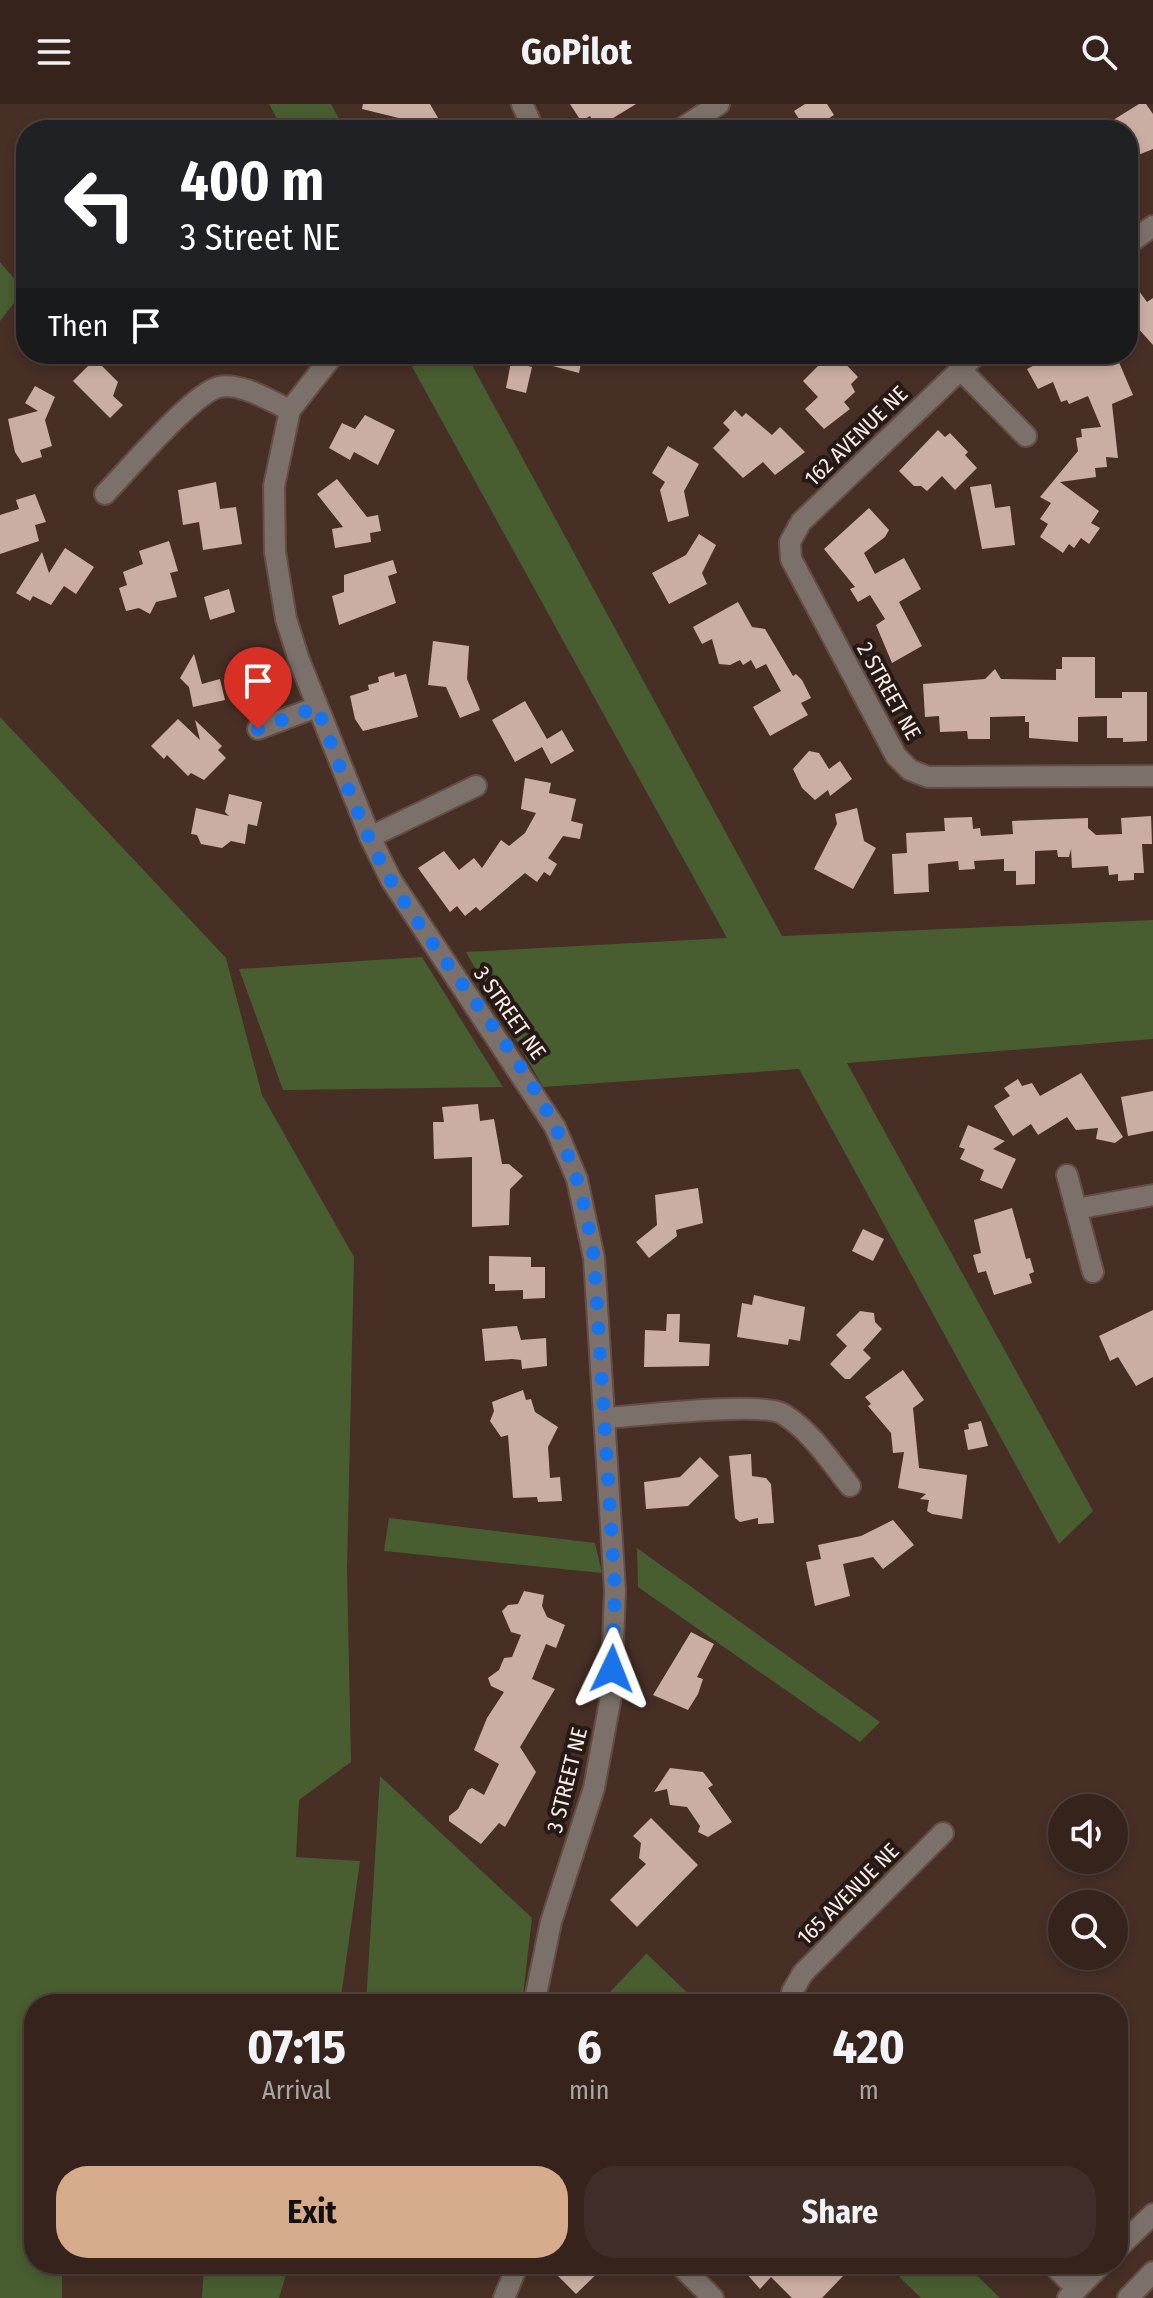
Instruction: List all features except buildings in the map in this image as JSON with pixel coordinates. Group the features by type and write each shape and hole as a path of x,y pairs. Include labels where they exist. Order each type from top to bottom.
{"street":[{"path":"694,120 719,104"},
{"path":"105,494 199,397 219,387 241,388 290,410 326,364"},
{"name":"162 AVENUE NE","path":"790,542 801,522 966,364"},
{"path":"960,369 1026,436"},
{"name":"3 STREET NE","path":"290,410 274,486 275,552 286,619 317,707 391,880 534,1091 571,1163 584,1204 594,1258 615,1590 611,1696 594,1788 551,1922 536,1994"},
{"name":"2 STREET NE","path":"790,542 791,559 896,756 910,770 928,777 1153,776"},
{"path":"258,729 317,707"},
{"path":"370,837 476,786"},
{"path":"1067,1175 1093,1272"},
{"path":"1076,1209 1153,1195"},
{"path":"605,1418 747,1409 780,1411 806,1431 850,1486"},
{"name":"165 AVENUE NE","path":"795,1994 803,1973 943,1833"},
{"path":"1128,2238 1153,2214"},
{"path":"504,2298 514,2274"},
{"path":"689,2274 713,2298"},
{"path":"1059,2274 1072,2294 1092,2274"}],"green space":[{"path":"269,104 331,104 340,120 278,120"},
{"path":"0,262 16,281 16,300 0,321"},
{"path":"411,364 471,364 782,936 1153,920 1153,1039 847,1063 1093,1511 1059,1544 799,1069 543,1087 466,952 727,938"},
{"path":"0,717 226,958 262,1095 354,1257 347,1570 351,1762 299,1800 296,1857 360,1861 341,1994 24,1994 24,2274 62,2274 62,2298 0,2298"},
{"path":"422,957 503,1087 283,1090 239,969"},
{"path":"389,1518 595,1543 602,1573 384,1551"},
{"path":"637,1548 880,1722 860,1742 638,1587"},
{"path":"380,1776 532,1918 523,1994 367,1994"},
{"path":"647,1953 689,1994 610,1994"},
{"path":"203,2274 286,2274 279,2298 202,2298"},
{"path":"896,2274 975,2274 1000,2298 921,2298"}],"route":[{"path":"258,729 317,707 391,880 523,1073 555,1127 571,1163 584,1204 594,1258 615,1590 612,1669"}]}
